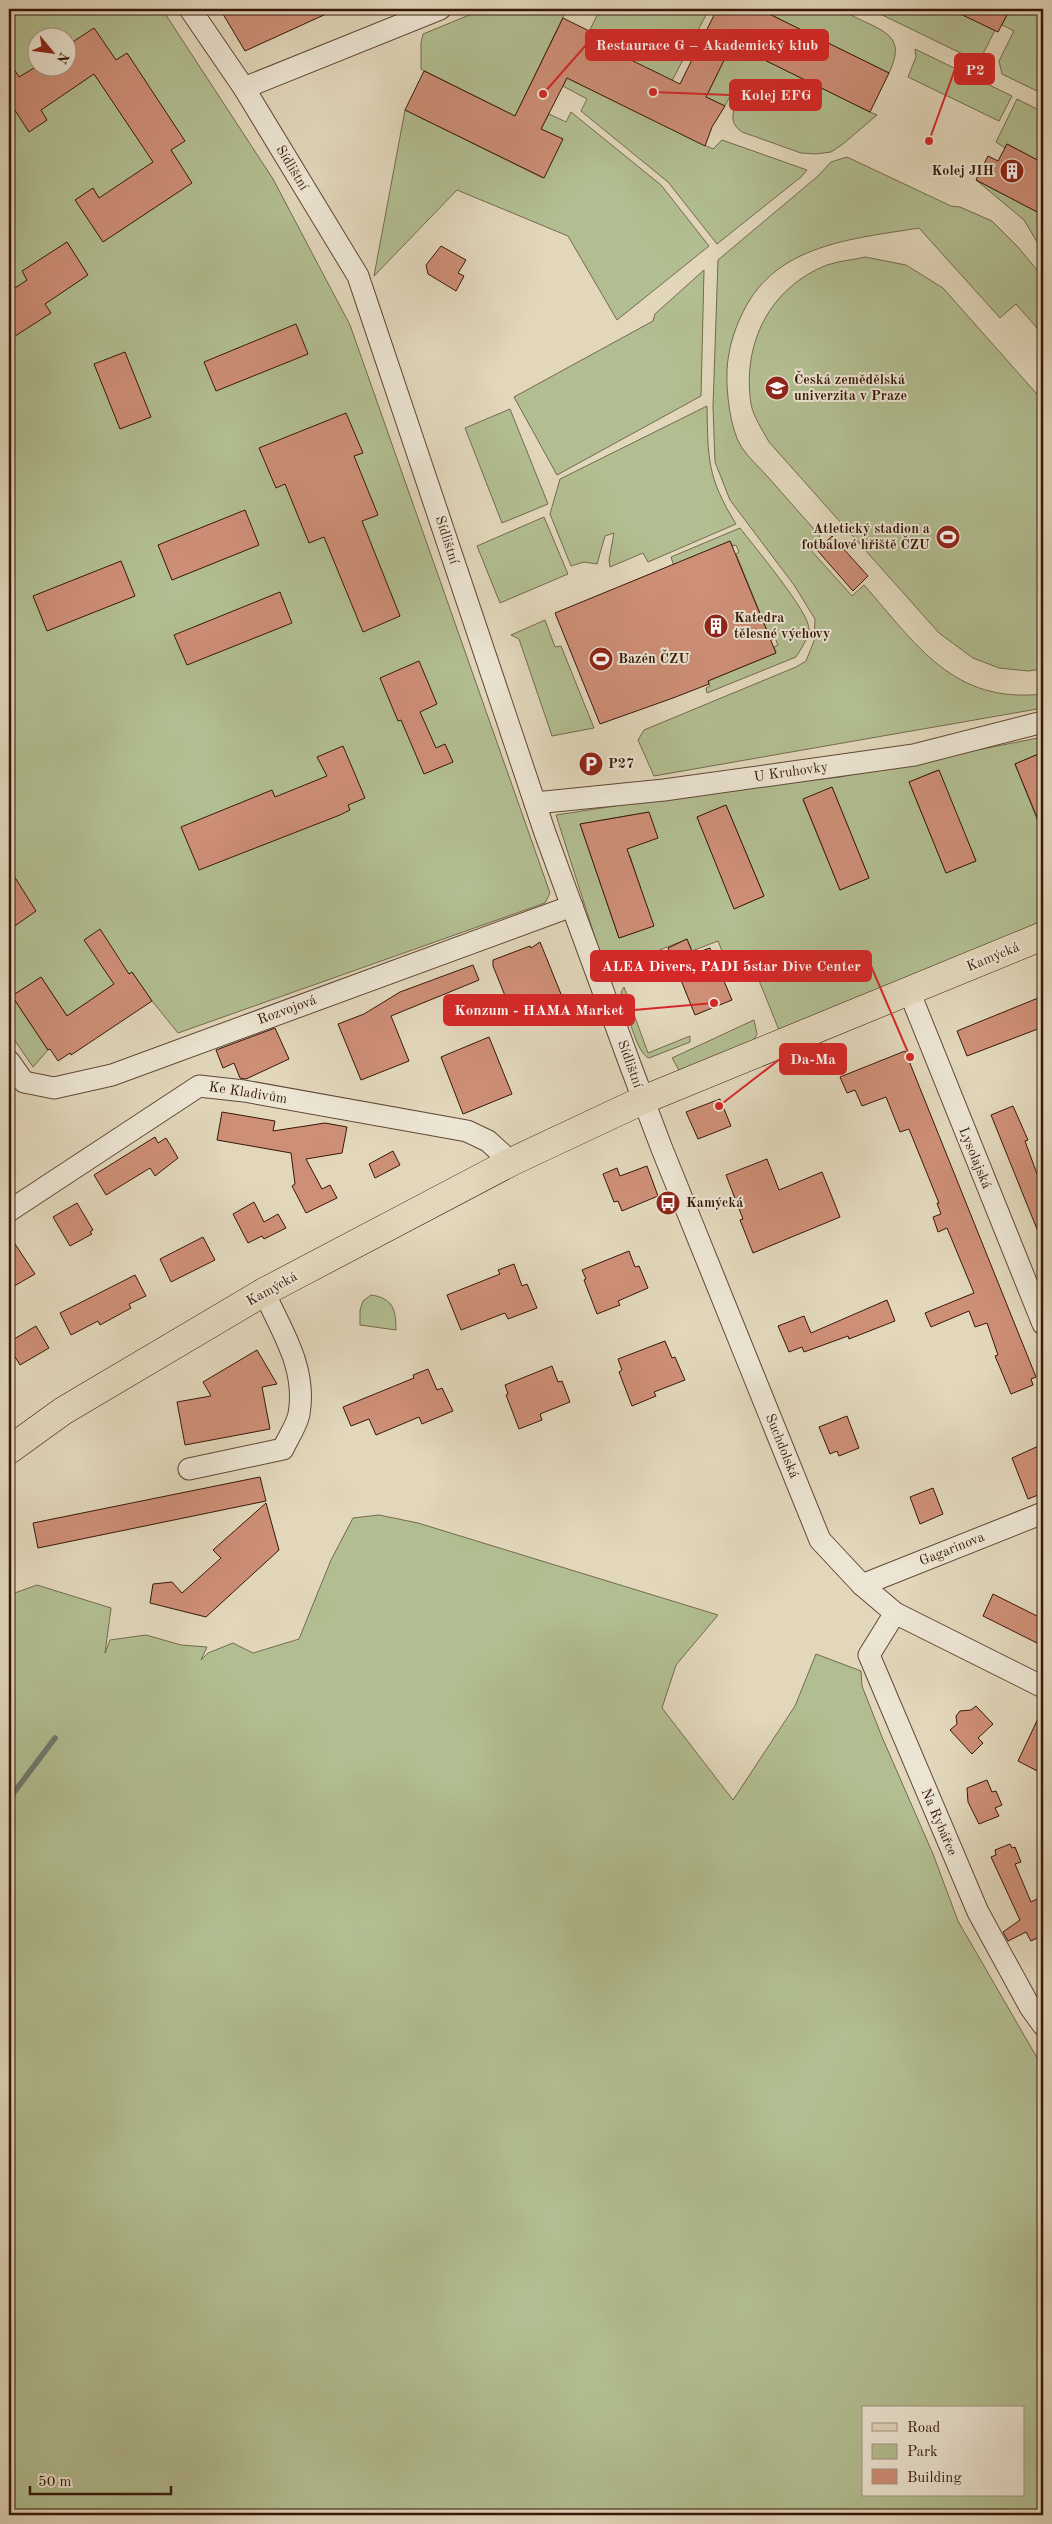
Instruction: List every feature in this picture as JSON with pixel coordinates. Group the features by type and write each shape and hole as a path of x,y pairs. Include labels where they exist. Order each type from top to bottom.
{"main road":[{"name":"Kamýcká","path":"9,1450 63,1412 264,1292 511,1162 643,1100 1043,936"}],"street":[{"name":"Sídlištní","path":"190,9 244,88 358,276 535,803 643,1100"},
{"path":"244,88 440,9"},
{"name":"U Kruhovky","path":"535,803 664,790 914,755 1043,722"},
{"name":"Rozvojová","path":"9,1061 24,1082 54,1088 112,1075 572,906"},
{"name":"Lysolajská","path":"909,991 1043,1324"},
{"name":"Ke Kladivům","path":"9,1211 199,1086 254,1092 467,1131 488,1141 511,1162"},
{"name":"Suchdolská","path":"643,1100 820,1540 862,1585 895,1613 1043,1687"},
{"path":"189,1469 283,1449 299,1416 301,1384 291,1346 264,1292"},
{"name":"Gagarinova","path":"862,1585 1043,1513"},
{"name":"Na Rybářce","path":"895,1613 869,1655 978,1912 1030,2007 1043,2025"}],"green space":[{"path":"818,7 839,10 849,14 879,29 892,39 895,45 895,52 894,61 889,73 759,9"},
{"path":"9,9 162,9 273,179 350,325 550,893 545,903 178,1033 132,972 67,1016 41,977 12,996 48,1050 33,1067 9,1032"},
{"path":"484,9 555,9 565,13 515,116 421,69 423,34"},
{"path":"600,9 709,9 672,81 586,38"},
{"path":"870,9 950,9 995,30 983,54 975,60"},
{"path":"1010,9 1043,9 1043,94 1002,74 999,61 1014,31 1002,25"},
{"path":"732,44 877,115 831,152 816,154 801,153 742,132 734,123 733,118 741,91 734,88 725,106 706,97"},
{"path":"915,49 1012,96 999,121 908,77 916,57"},
{"path":"567,78 713,149 722,140 807,170 801,177 717,244 668,182 581,111 587,99 563,86"},
{"path":"1017,99 1043,112 1043,163 1007,144 1005,148 996,142"},
{"path":"405,110 543,178 562,139 541,129 549,114 566,122 571,112 661,185 709,246 617,320 568,236 457,190 374,276"},
{"path":"847,157 951,206 960,207 992,221 1017,246 1043,277 1043,335 1016,304 1000,318 919,228 843,241 796,258 775,272 757,289 743,312 734,333 727,370 728,399 734,431 745,452 820,536 809,548 852,596 864,585 920,648 940,666 961,680 985,690 1012,695 1043,694 1043,708 654,776 638,740 644,730 796,667 806,661 814,641 815,619 794,585 730,500 715,462 713,407 718,260 818,176 831,162"},
{"path":"976,180 1043,215 1043,252 1024,220"},
{"name":"Atletický stadion a fotbalové hřiště ČZU","path":"865,257 906,265 943,288 1043,401 1043,669 1028,671 999,668 973,658 939,633 769,442 758,423 751,404 749,382 751,360 756,340 764,321 775,303 789,288 807,275 827,265"},
{"path":"704,270 701,396 557,475 514,397 653,321 655,314"},
{"path":"707,406 709,454 714,480 726,508 736,524 648,562 643,553 610,567 609,560 614,533 605,536 597,564 584,562 571,566 550,514 560,479"},
{"path":"510,409 548,504 502,523 465,428"},
{"path":"544,517 568,574 500,603 477,546"},
{"path":"740,528 791,594 807,621 809,629 804,644 796,657 707,693 706,688 710,686 708,681 776,653 774,647 778,645 775,638 771,640 736,554 739,552 736,545 733,546 730,541 674,566 671,557"},
{"path":"545,620 555,647 561,646 594,728 552,736 519,639 511,635"},
{"path":"1043,737 1043,752 1015,764 1043,834 1043,929 781,1035 756,973 734,981 718,941 692,951 687,939 618,967 607,975 556,815 719,790 840,777","holes":["938,770 976,861 946,873 909,782","832,787 869,878 840,890 803,800","726,805 764,896 735,908 697,817","649,812 623,850 630,856 653,926 619,938 580,824"]},
{"path":"624,987 648,1053 690,1036 690,1042 649,1058 644,1055 636,1039 621,992"},
{"path":"754,1020 757,1034 752,1043 679,1070 672,1058"},
{"path":"371,1295 384,1299 392,1306 396,1330 360,1325 360,1310 363,1301"},
{"path":"379,1515 418,1523 718,1615 676,1665 662,1708 733,1800 795,1706 816,1654 861,1671 862,1686 933,1854 958,1921 1043,2068 1043,2515 9,2515 9,1595 37,1585 111,1608 105,1653 110,1640 146,1635 181,1645 207,1647 201,1660 208,1653 233,1643 253,1653 299,1639 331,1560 353,1518"}],"building":[{"path":"220,9 337,9 245,51"},
{"path":"717,9 759,9 889,73 870,112 732,44 706,97 725,106 712,127 705,146 567,78 541,129 563,139 544,178 405,110 424,71 515,116 563,18 589,31 586,38 680,84"},
{"path":"950,9 1010,9 998,32"},
{"path":"94,28 116,60 127,53 185,141 171,150 192,183 103,242 75,200 93,188 99,198 153,162 94,74 41,110 47,120 29,132 9,101 9,61 19,77 28,72 28,78 78,78 78,38"},
{"name":"Kolej JIH","path":"1007,144 1043,163 1043,215 976,180 988,156 998,161"},
{"path":"67,242 88,275 45,304 51,313 9,340 9,292 27,280 22,271"},
{"path":"441,246 466,260 458,273 464,276 456,291 428,274 426,265"},
{"path":"296,324 308,354 216,391 204,362"},
{"path":"125,352 151,417 120,429 94,364"},
{"path":"346,413 363,453 354,456 378,515 362,521 400,616 363,632 324,537 309,543 285,484 276,488 259,448"},
{"path":"245,510 259,545 172,580 158,545"},
{"path":"832,536 868,576 853,591 817,550"},
{"name":"Katedra tělesné výchovy","path":"730,541 776,653 708,681 709,684 600,724 555,613"},
{"path":"121,561 135,596 47,631 33,596"},
{"path":"280,592 292,623 187,665 174,635"},
{"path":"419,661 437,704 420,712 436,748 445,744 453,762 424,774 401,720 398,721 380,678"},
{"path":"343,746 365,798 348,805 350,810 340,815 199,870 181,827 272,790 275,797 327,776 317,757"},
{"path":"1043,752 1043,832 1015,764"},
{"path":"939,770 976,861 946,873 909,782"},
{"path":"832,787 869,878 840,890 803,799"},
{"path":"726,805 764,896 734,909 697,817"},
{"path":"649,812 658,838 627,849 654,926 619,938 580,824"},
{"path":"9,868 36,911 9,930"},
{"path":"100,929 129,974 132,972 152,1001 71,1055 70,1053 58,1061 50,1049 48,1050 12,996 41,977 67,1016 114,984 84,940"},
{"path":"687,939 693,954 710,948 732,1000 695,1015 668,948"},
{"path":"540,942 563,999 514,1018 493,966 493,960 530,946 531,948"},
{"path":"473,965 479,980 391,1016 409,1061 361,1080 338,1024 364,1014 400,992"},
{"path":"1043,996 1043,1027 967,1056 957,1031"},
{"path":"275,1028 289,1059 246,1079 240,1078 234,1063 223,1068 216,1050"},
{"path":"489,1037 512,1094 463,1114 441,1057"},
{"path":"905,1051 1036,1377 1031,1379 1033,1385 1011,1394 995,1356 998,1355 987,1323 975,1327 969,1311 931,1327 925,1313 974,1293 947,1228 938,1232 933,1217 941,1214 937,1203 939,1203 909,1129 900,1132 886,1097 862,1106 855,1090 847,1093 840,1077"},
{"path":"720,1099 731,1126 698,1139 686,1112"},
{"path":"1013,1106 1028,1140 1025,1141 1037,1174 1043,1172 1043,1244 991,1115"},
{"path":"222,1112 275,1121 273,1131 325,1123 347,1127 342,1153 306,1159 322,1189 330,1185 337,1198 306,1213 292,1186 295,1184 291,1153 217,1140"},
{"path":"155,1137 158,1143 166,1138 178,1158 155,1176 150,1168 106,1195 94,1175"},
{"path":"393,1151 400,1165 375,1178 369,1164"},
{"path":"767,1159 779,1190 822,1172 840,1217 753,1253 740,1220 743,1219 726,1175"},
{"path":"647,1166 658,1196 622,1211 618,1201 614,1202 603,1174 617,1168 620,1176"},
{"path":"254,1202 264,1222 278,1214 286,1228 264,1239 262,1236 248,1243 233,1214"},
{"path":"77,1203 93,1230 90,1232 92,1234 70,1246 53,1217"},
{"path":"9,1235 35,1274 9,1289"},
{"path":"203,1237 215,1260 171,1282 160,1259"},
{"path":"629,1251 635,1267 639,1266 648,1288 618,1301 620,1305 597,1314 582,1270"},
{"path":"514,1264 522,1286 527,1284 537,1308 508,1319 505,1313 461,1330 447,1295 500,1274 498,1270"},
{"path":"135,1275 146,1296 129,1304 131,1308 100,1325 98,1321 71,1335 60,1313"},
{"path":"887,1300 895,1321 849,1339 848,1336 804,1352 802,1347 789,1352 778,1326 804,1316 811,1333"},
{"path":"36,1326 49,1348 20,1365 9,1347 9,1342"},
{"path":"665,1341 672,1358 675,1357 685,1380 654,1392 656,1396 632,1406 619,1372 622,1370 618,1359"},
{"path":"257,1350 277,1384 262,1387 270,1429 185,1445 177,1402 211,1396 203,1382"},
{"path":"552,1366 558,1382 562,1381 570,1402 540,1414 542,1420 519,1429 506,1395 508,1394 505,1385"},
{"path":"428,1369 437,1390 442,1388 453,1411 422,1424 419,1417 376,1435 369,1419 351,1426 343,1407 414,1378 413,1375"},
{"path":"847,1416 859,1448 839,1456 837,1451 830,1454 819,1427"},
{"path":"1043,1444 1043,1493 1028,1499 1012,1458"},
{"path":"260,1477 266,1501 38,1548 33,1523"},
{"path":"933,1488 943,1514 920,1524 910,1497"},
{"path":"266,1503 279,1550 206,1617 150,1603 153,1584 172,1582 182,1593 221,1558 213,1550"},
{"path":"993,1594 1043,1619 1043,1646 983,1616"},
{"path":"976,1706 993,1724 978,1738 983,1743 972,1754 950,1730 957,1724 956,1716 960,1711 971,1710"},
{"path":"1043,1708 1043,1774 1018,1761"},
{"path":"987,1780 992,1792 996,1791 1002,1805 995,1808 999,1816 979,1824 968,1802 967,1788"},
{"path":"1010,1844 1012,1848 1015,1847 1021,1862 1015,1864 1031,1902 1043,1896 1043,1935 1031,1941 1026,1932 1008,1941 1003,1932 1020,1920 991,1857 996,1855 995,1850"}],"waterway":[{"path":"9,1799 55,1738"}],"place":[{"name":"Kolej EFG","path":"653,92"},
{"name":"Restaurace G – Akademický klub","path":"543,94"},
{"name":"P2","path":"929,141"},
{"name":"Kolej JIH","path":"1012,171"},
{"name":"Česká zemědělská univerzita v Praze","path":"777,388"},
{"name":"Atletický stadion a fotbalové hřiště ČZU","path":"948,537"},
{"name":"Katedra tělesné výchovy","path":"716,626"},
{"name":"Bazén ČZU","path":"601,659"},
{"name":"P27","path":"591,764"},
{"name":"Konzum - HAMA Market","path":"714,1003"},
{"name":"ALEA Divers, PADI 5star Dive Center","path":"910,1057"},
{"name":"Da-Ma","path":"719,1106"},
{"name":"Kamýcká","path":"668,1203"}]}
